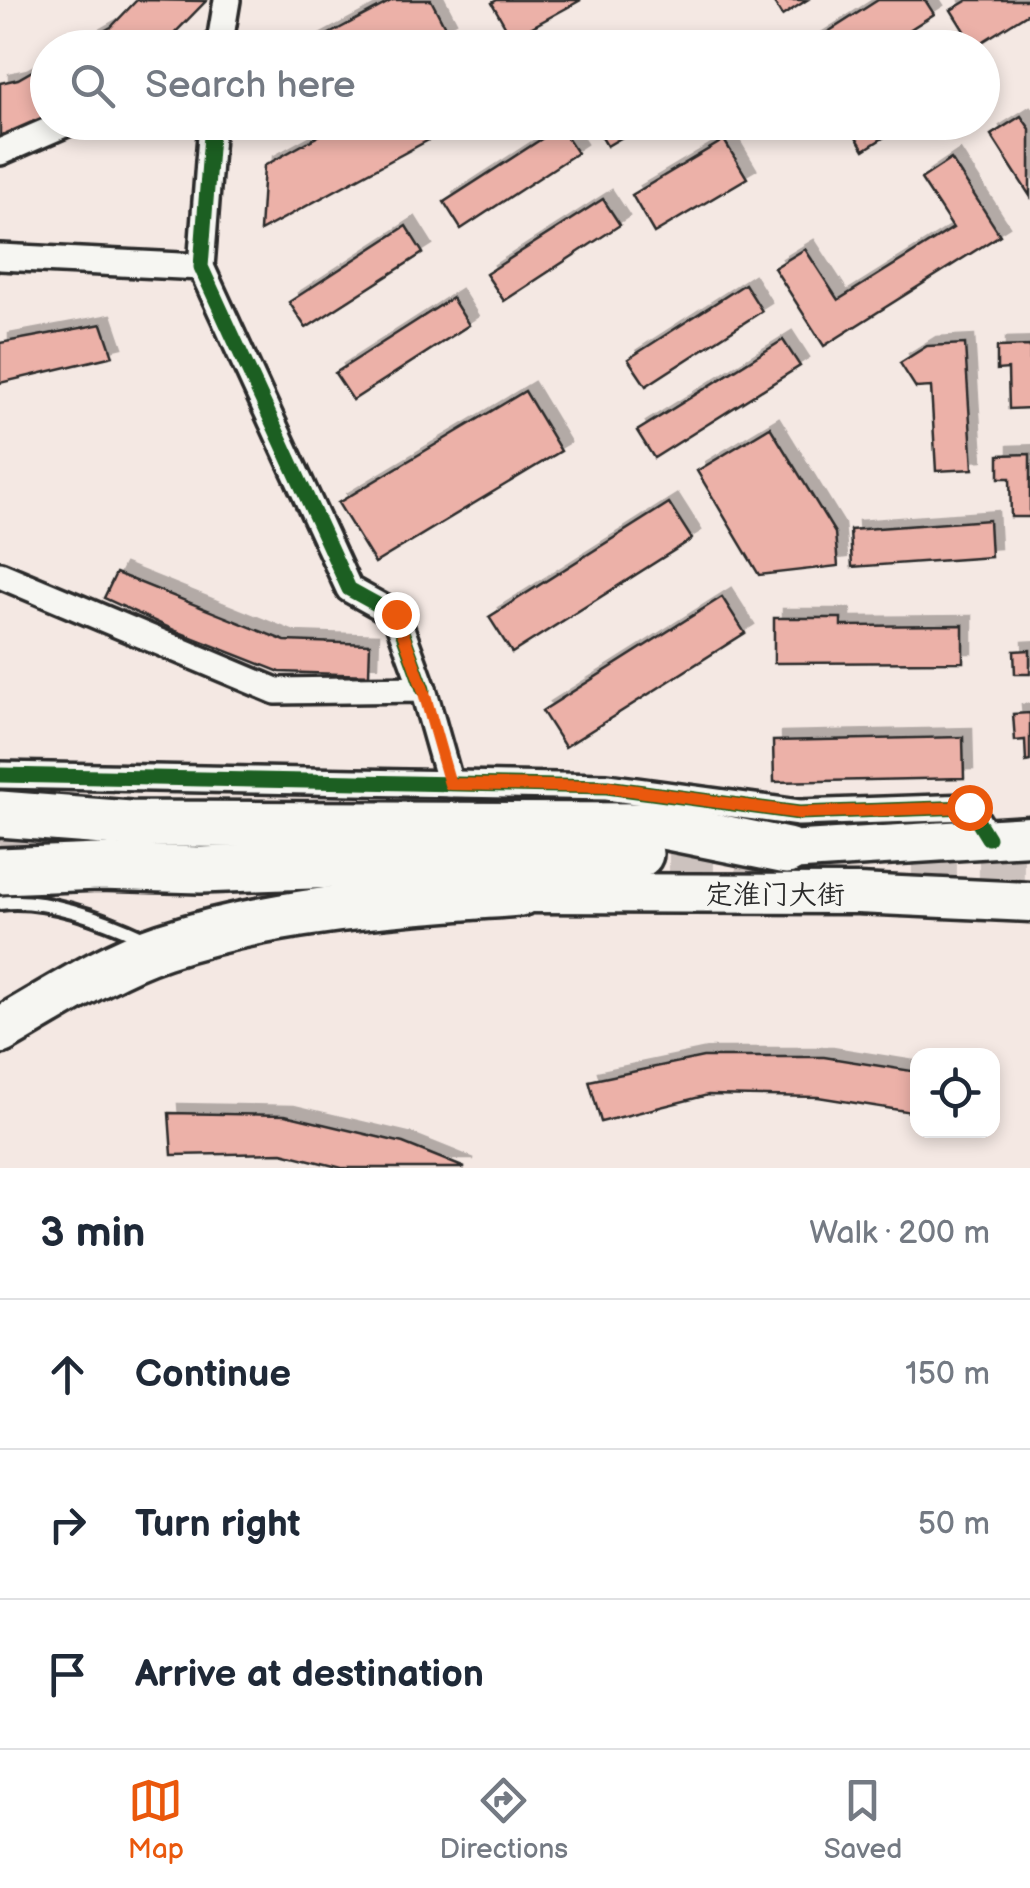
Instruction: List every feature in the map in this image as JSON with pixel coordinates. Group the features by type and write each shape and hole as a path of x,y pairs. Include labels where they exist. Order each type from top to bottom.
{"highway":[{"path":"0,814 130,824 663,826 768,851"},
{"path":"0,846 586,845 768,851"},
{"path":"0,871 201,870 768,851"},
{"path":"0,1032 70,990 161,946 256,922 364,905 520,893"}],"main road":[{"name":"定淮门大街","path":"768,851 1030,836"},
{"name":"定淮门大街","path":"520,893 858,894 1030,902"}],"street":[{"path":"222,30 227,0"},
{"path":"0,152 30,139"},
{"path":"211,140 201,267 349,589 396,614 423,689 450,784"},
{"path":"0,257 201,267"},
{"path":"0,574 276,691 423,689"},
{"path":"0,775 608,787 799,813 969,807 988,838"}],"lane":[{"path":"0,903 19,900 104,920 161,946"}],"building":[{"path":"137,0 206,1 178,30 106,30"},
{"path":"393,0 431,0 446,30 337,30"},
{"path":"581,0 527,30 507,30 492,3"},
{"path":"772,0 807,0 782,16"},
{"path":"878,0 925,0 934,14 909,30 831,30"},
{"path":"968,0 1030,0 1030,12 1000,31 963,30 951,10"},
{"path":"30,72 30,127 0,139 0,83"},
{"path":"1021,116 1030,129 1030,196 994,140 1000,140 1000,129"},
{"path":"311,140 429,140 260,231 264,166"},
{"path":"540,140 568,140 577,153 461,229 444,202"},
{"path":"724,140 747,178 654,233 632,195"},
{"path":"858,140 880,140 864,150"},
{"path":"951,159 1000,235 824,346 774,268 805,249 838,300 953,228 921,179"},
{"path":"603,199 620,225 504,301 486,274"},
{"path":"406,226 423,253 306,328 289,302"},
{"path":"745,284 762,311 646,386 628,359"},
{"path":"452,298 469,325 353,400 335,373"},
{"path":"102,324 113,356 0,383 0,343"},
{"path":"783,340 800,366 654,458 637,431"},
{"path":"965,344 973,469 936,471 931,387 916,388 900,363 927,346"},
{"path":"1030,346 1030,408 1009,409 1008,369 997,370 997,347"},
{"path":"525,391 561,451 375,563 338,503"},
{"path":"770,427 835,533 838,566 759,575 697,471"},
{"path":"1030,454 1030,517 1011,517 1010,478 999,478 999,455"},
{"path":"669,503 692,539 512,653 489,617"},
{"path":"989,520 991,557 852,567 850,530"},
{"path":"116,573 285,641 370,644 369,675 280,672 176,631 104,598"},
{"path":"722,597 745,633 565,747 542,711"},
{"path":"774,618 841,618 841,626 963,625 963,662 774,663"},
{"path":"1030,650 1030,674 1015,674 1014,651"},
{"path":"1030,713 1030,761 1026,762 1025,740 1015,741 1013,714"},
{"path":"963,737 964,778 774,782 773,741"},
{"path":"703,1057 824,1057 910,1071 910,1112 818,1097 708,1095 601,1122 589,1081"},
{"path":"169,1113 285,1115 403,1143 465,1168 342,1168 282,1153 172,1155"}],"tunnel":[{"path":"0,835 84,847 138,848"},
{"path":"602,856 758,857"},
{"path":"912,858 1030,859"}],"cycle path":[{"path":"211,140 201,267 349,589 396,615 423,689"},
{"path":"0,775 607,787 799,813 969,807 988,838"}],"route":[{"path":"396,614 423,689 450,784 608,787 799,813 969,807"}]}
